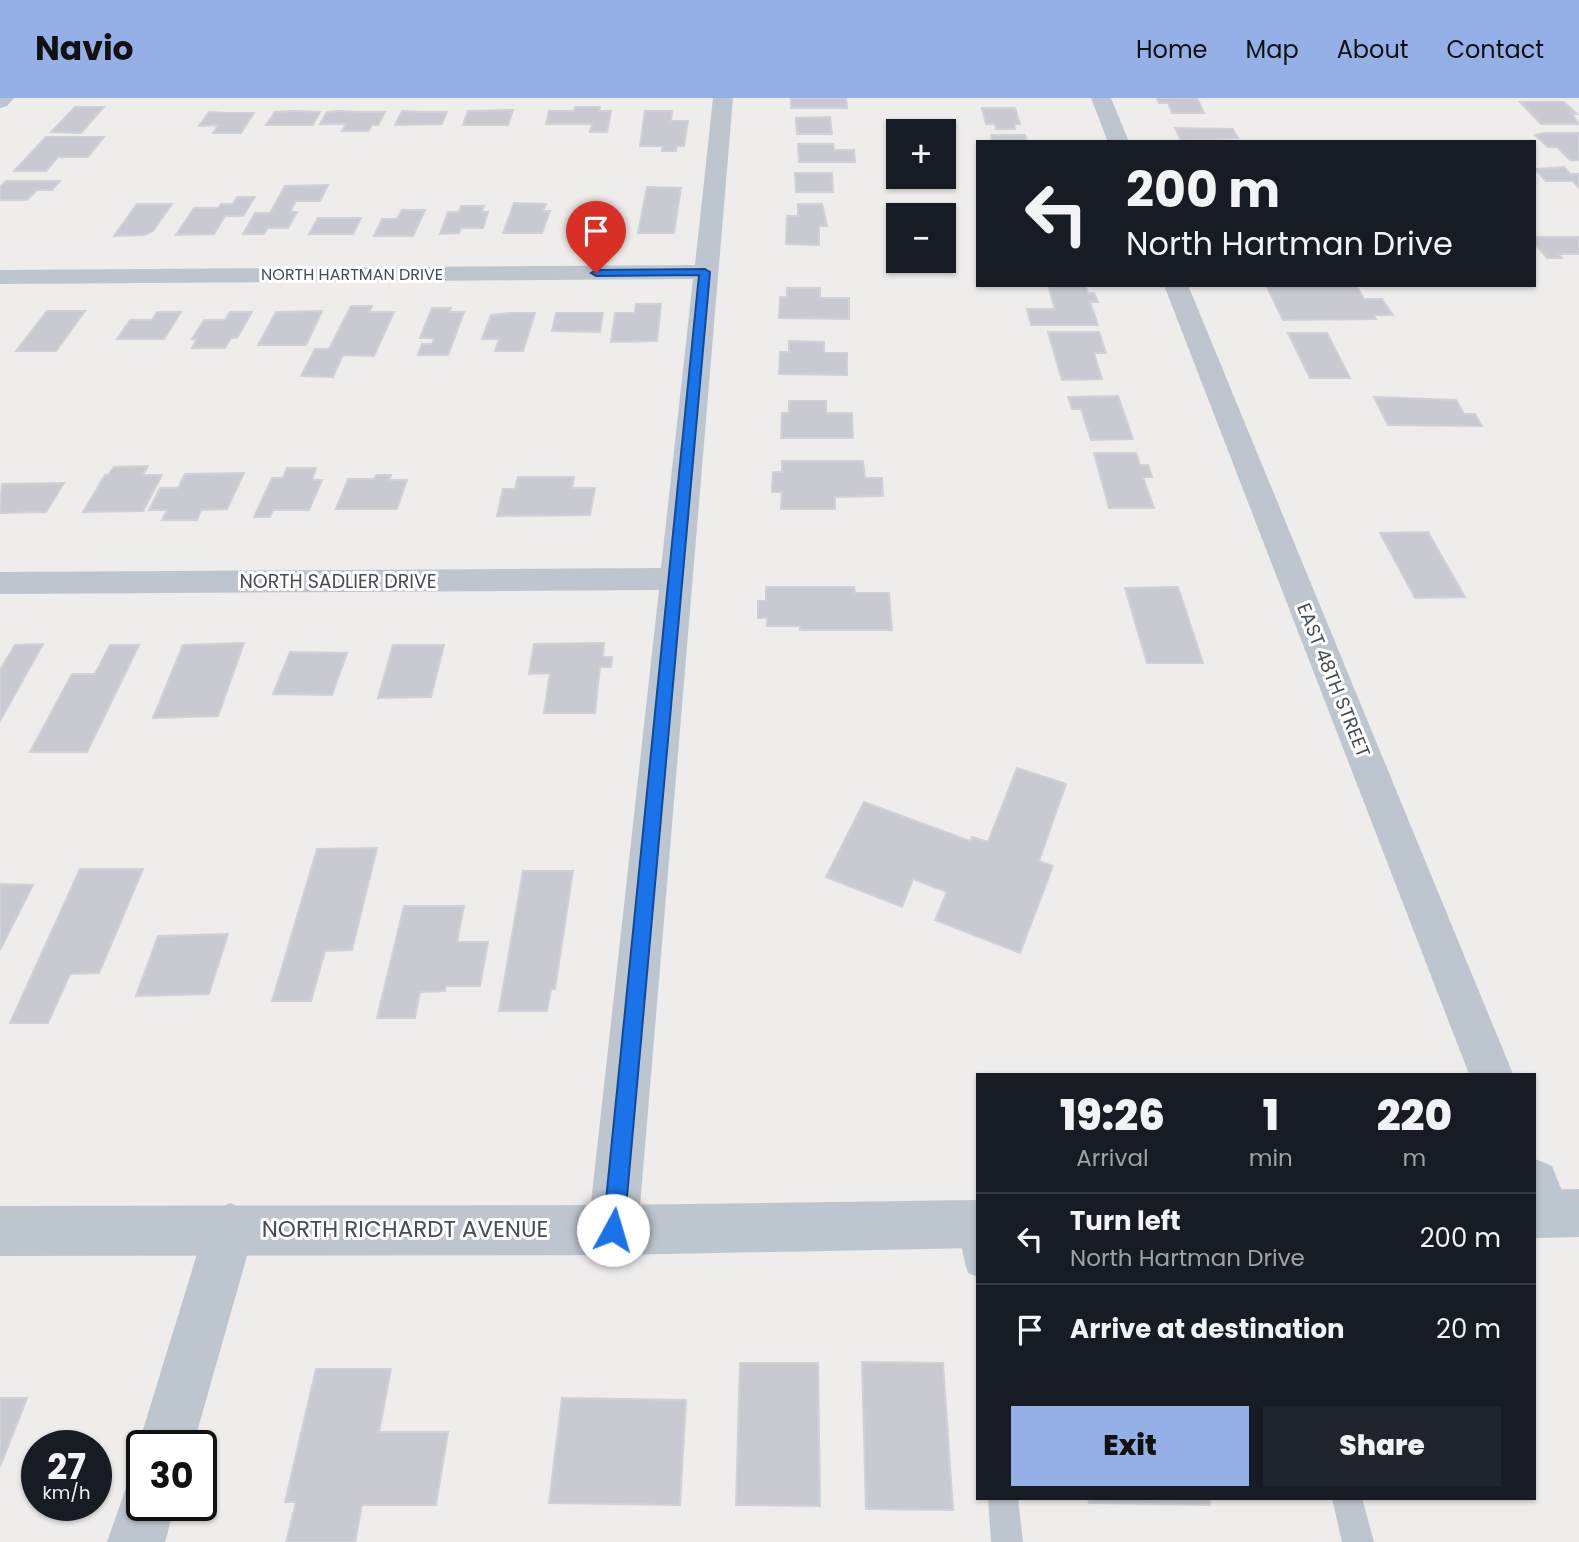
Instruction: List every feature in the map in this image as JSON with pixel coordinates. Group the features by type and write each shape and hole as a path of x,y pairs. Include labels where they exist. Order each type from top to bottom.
{"street":[{"path":"0,102 4,98"},
{"path":"613,1230 723,98"},
{"path":"1101,98 1118,140"},
{"name":"NORTH HARTMAN DRIVE","path":"0,277 705,272"},
{"name":"EAST 48TH STREET","path":"1177,287 1492,1073"},
{"name":"NORTH SADLIER DRIVE","path":"0,583 677,579"},
{"path":"170,1430 230,1228"},
{"name":"NORTH RICHARDT AVENUE","path":"0,1231 230,1228 613,1230 976,1237"},
{"path":"136,1542 142,1521"}],"lane":[{"path":"1003,1500 1007,1542"},
{"path":"1348,1500 1359,1542"}],"building":[{"path":"791,98 846,98 847,108 791,108"},
{"path":"1157,98 1197,98 1204,113 1172,113 1168,103 1159,103"},
{"path":"1520,102 1564,102 1577,114 1572,114 1579,124 1541,124"},
{"path":"75,107 104,107 81,133 51,132"},
{"path":"575,107 600,107 599,111 611,111 607,132 590,132 592,124 546,124 549,111 574,111"},
{"path":"982,108 1015,108 1020,124 1014,124 1015,129 996,129 995,124 986,124"},
{"path":"513,110 508,125 463,125 468,111"},
{"path":"402,111 447,112 442,124 395,125"},
{"path":"645,111 672,111 671,121 688,121 684,146 677,146 676,151 662,151 663,146 640,146"},
{"path":"209,112 254,113 241,133 213,133 218,125 199,126"},
{"path":"275,112 320,112 313,125 266,125"},
{"path":"327,112 385,112 378,125 372,125 368,131 342,131 346,124 320,124"},
{"path":"830,117 832,134 797,134 796,118"},
{"path":"1175,128 1233,129 1238,138 1181,140"},
{"path":"1579,133 1579,160 1570,160 1557,147 1548,147 1535,135"},
{"path":"991,135 1025,135 1026,140 992,140"},
{"path":"46,137 104,137 88,157 58,157 46,171 14,171"},
{"path":"798,144 833,144 834,150 854,150 855,162 799,162"},
{"path":"1564,167 1570,174 1579,174 1579,188 1573,181 1546,181 1536,169"},
{"path":"795,173 832,173 833,192 796,192"},
{"path":"6,181 60,181 52,190 37,190 27,200 0,200 0,187"},
{"path":"328,185 320,201 296,201 290,212 297,212 288,228 268,228 264,234 243,234 255,213 270,213 285,186"},
{"path":"647,187 681,188 674,233 638,233"},
{"path":"237,197 255,197 243,216 225,216 214,234 176,235 194,208 218,208 221,204 233,204"},
{"path":"514,203 546,204 543,211 550,211 542,233 503,233"},
{"path":"137,204 172,204 153,231 145,235 114,236"},
{"path":"798,204 822,204 827,226 819,226 819,245 786,244 787,216 798,216"},
{"path":"461,206 484,206 481,212 488,212 483,228 461,228 459,233 440,234 448,212 459,212"},
{"path":"402,210 425,210 413,236 374,236 382,219 397,219"},
{"path":"574,212 614,212 611,228 589,228 589,233 569,233"},
{"path":"318,218 361,218 353,234 309,234"},
{"path":"1536,237 1579,237 1579,254 1558,254 1562,258 1547,258 1536,245"},
{"path":"1049,287 1086,287 1088,293 1094,293 1098,302 1090,302 1098,325 1031,325 1027,309 1055,309"},
{"path":"1267,287 1357,287 1364,299 1382,299 1393,315 1373,315 1376,319 1283,320"},
{"path":"787,288 820,288 820,298 849,298 849,319 779,318 780,297 787,297"},
{"path":"636,304 661,304 657,341 611,342 615,313 635,313"},
{"path":"351,306 372,306 369,312 394,312 374,356 343,355 333,377 301,376 315,349 329,349"},
{"path":"432,308 451,308 449,312 464,312 448,355 418,355 422,344 432,344 434,338 420,338"},
{"path":"47,311 85,311 56,351 16,351"},
{"path":"322,311 306,345 258,345 276,312"},
{"path":"157,312 181,312 164,339 117,339 130,320 152,320"},
{"path":"230,312 252,312 237,338 231,338 225,348 192,348 197,339 192,339 204,320 225,320"},
{"path":"535,313 523,351 495,351 499,339 482,339 491,315"},
{"path":"556,313 603,313 600,332 552,331"},
{"path":"1048,332 1099,332 1106,353 1094,353 1102,379 1062,380"},
{"path":"1288,333 1327,333 1350,378 1310,378"},
{"path":"789,341 824,342 824,353 847,353 847,375 779,374 780,352 789,352"},
{"path":"1118,396 1133,439 1091,440 1081,409 1072,409 1068,397"},
{"path":"1374,397 1456,400 1464,414 1475,414 1482,426 1388,425"},
{"path":"789,401 826,401 826,413 852,413 853,438 781,438 782,413 789,413"},
{"path":"1094,453 1136,453 1140,465 1148,465 1152,477 1143,477 1154,508 1109,508"},
{"path":"782,461 863,461 865,478 882,478 883,496 835,497 835,509 781,509 782,492 772,492 773,472 782,472"},
{"path":"148,466 143,475 162,475 143,511 83,512 105,475 114,467"},
{"path":"287,468 316,468 312,480 322,480 309,510 273,510 270,517 254,517 272,478 283,478"},
{"path":"244,473 227,509 201,510 197,520 162,520 167,510 149,510 160,488 178,488 185,474"},
{"path":"376,475 391,475 389,480 407,480 397,509 336,509 348,479 374,479"},
{"path":"518,477 574,477 572,488 595,488 590,515 497,516 503,489 515,489"},
{"path":"64,483 46,512 0,513 2,484"},
{"path":"1428,532 1465,597 1415,598 1380,533"},
{"path":"766,587 854,587 855,593 889,593 892,630 800,630 800,626 767,626 767,618 758,618 758,601 766,601"},
{"path":"1178,587 1203,663 1147,663 1125,588"},
{"path":"244,643 218,716 153,718 183,645"},
{"path":"604,643 603,657 612,657 611,667 600,667 595,713 544,713 550,673 529,674 534,644"},
{"path":"43,644 0,721 0,670 15,645"},
{"path":"110,645 139,645 87,752 30,752 72,674 95,674"},
{"path":"393,645 444,645 431,697 378,698"},
{"path":"290,652 347,653 332,695 273,694"},
{"path":"1017,768 1066,784 1039,861 1053,866 1020,953 935,920 947,892 913,879 902,907 826,877 864,802 970,841 972,837 988,842"},
{"path":"377,848 352,950 325,951 311,1001 272,1001 317,849"},
{"path":"80,869 143,869 99,973 70,974 48,1023 10,1023"},
{"path":"523,871 573,871 555,989 551,989 547,1011 499,1011"},
{"path":"0,884 33,885 0,950"},
{"path":"404,906 464,906 457,942 488,942 480,986 446,986 445,991 420,992 415,1018 377,1018"},
{"path":"228,934 209,994 136,996 158,936"},
{"path":"862,1362 943,1363 953,1510 866,1509"},
{"path":"740,1363 818,1363 820,1506 736,1505"},
{"path":"316,1369 391,1369 379,1432 448,1432 436,1505 362,1505 355,1542 286,1542 296,1502 285,1502"},
{"path":"0,1398 27,1398 0,1467"},
{"path":"562,1398 686,1400 680,1505 549,1503"},
{"path":"1088,1500 1209,1500 1210,1505 1089,1503"}],"route":[{"path":"596,273 705,272 613,1230"}]}
